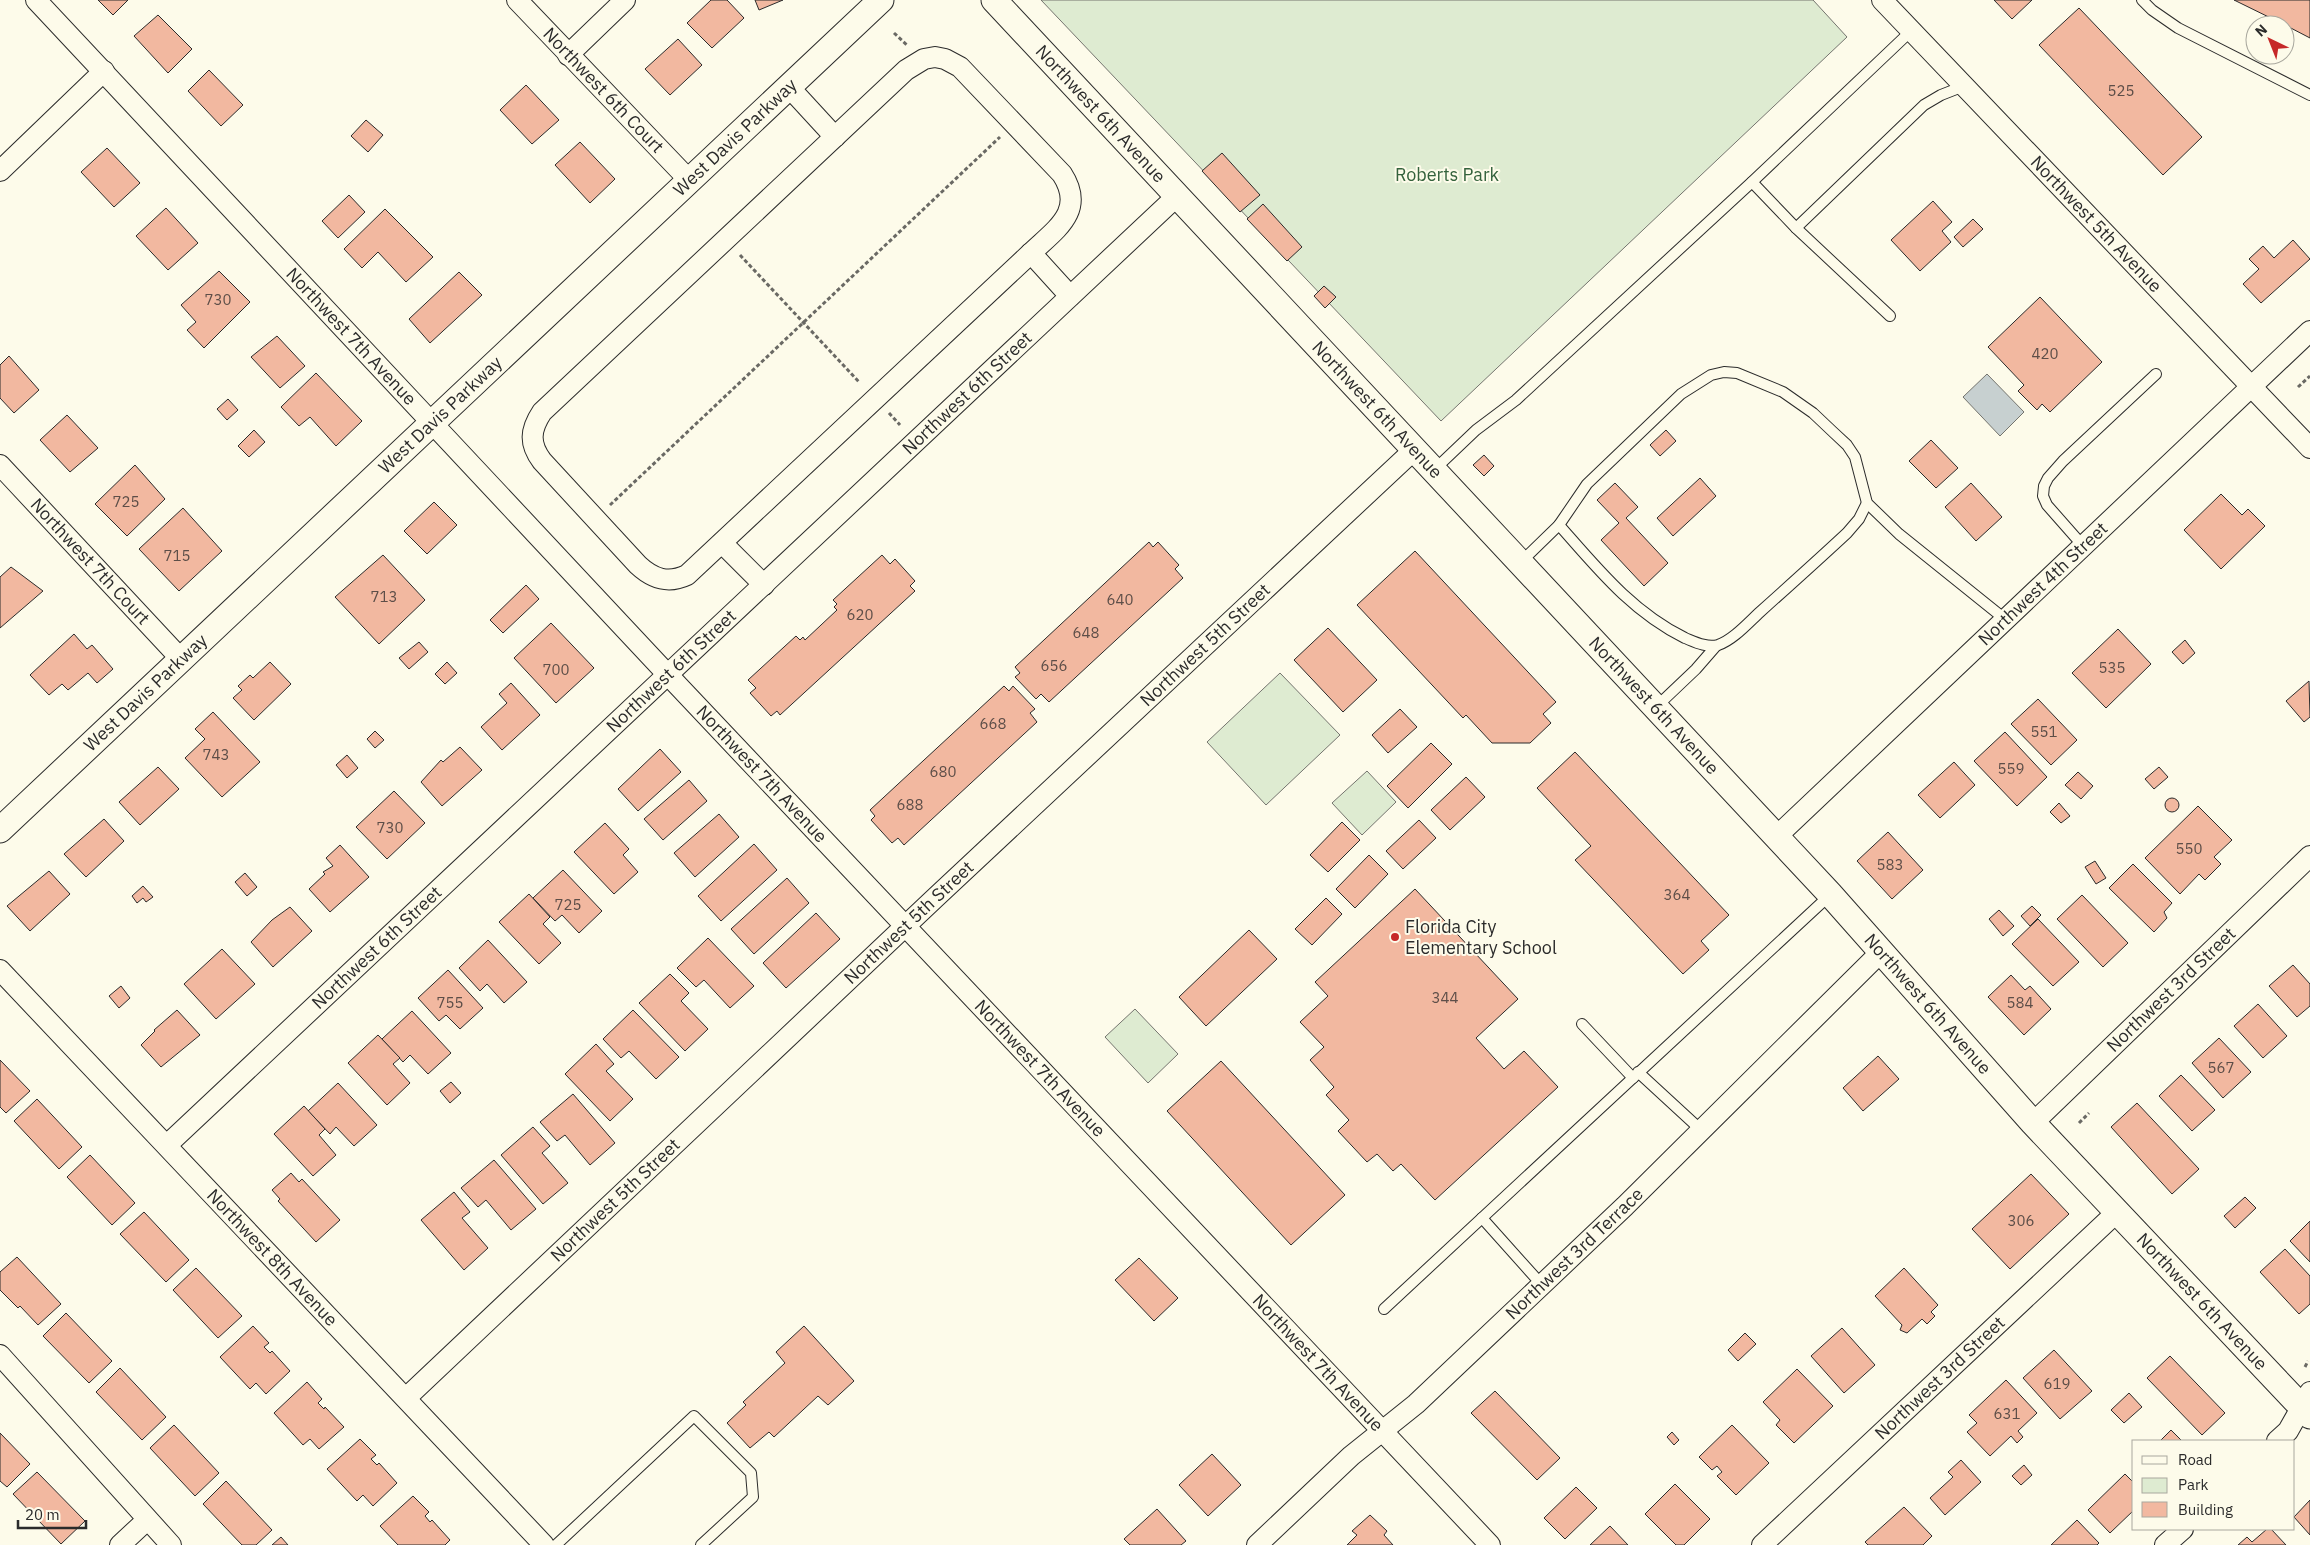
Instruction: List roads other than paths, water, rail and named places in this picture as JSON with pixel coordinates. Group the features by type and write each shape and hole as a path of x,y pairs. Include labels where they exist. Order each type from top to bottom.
{"street":[{"name":"Northwest 7th Avenue","path":"36,0 668,675 1490,1545"},
{"name":"Northwest 6th Court","path":"517,0 690,181"},
{"path":"568,54 625,0"},
{"name":"West Davis Parkway","path":"0,830 880,0"},
{"name":"Northwest 6th Avenue","path":"994,0 1830,894 2033,1122 2117,1212 2307,1405"},
{"name":"Northwest 5th Avenue","path":"1882,0 2310,448"},
{"path":"935,57 954,62 1056,166 1068,183 1072,192 1072,204 1064,221 1031,253 687,575 670,580 652,577 632,559 542,462 534,448 532,429 542,412 915,64 935,57"},
{"path":"0,171 104,71"},
{"path":"789,87 835,137"},
{"name":"Northwest 6th Street","path":"167,1145 1177,196"},
{"path":"1031,253 1070,296"},
{"name":"Northwest 4th Street","path":"1776,837 2310,331"},
{"name":"Northwest 5th Street","path":"406,1398 1415,449"},
{"name":"Northwest 7th Court","path":"0,465 181,659"},
{"path":"722,543 764,585"},
{"name":"Northwest 3rd Street","path":"2033,1122 2310,856"},
{"name":"Northwest 3rd Terrace","path":"1257,1545 1351,1456 1416,1404 1542,1285 1625,1206 1881,952"},
{"name":"Northwest 8th Avenue","path":"0,970 544,1545"},
{"name":"Northwest 3rd Street","path":"1762,1545 2117,1212"},
{"path":"0,1355 171,1545"},
{"path":"2278,1440 2288,1431 2307,1405"},
{"path":"120,1545 147,1520"},
{"path":"2165,1545 2182,1530"}],"lane":[{"path":"2142,0 2152,10 2178,28 2310,95"},
{"path":"1434,470 1476,430 1511,405 1912,31"},
{"path":"1796,228 1924,105 1940,95 1964,86"},
{"path":"1752,182 1796,228 1890,316"},
{"path":"1520,563 1559,524 1587,484 1670,403 1700,380 1724,372 1745,375 1777,388 1796,399 1819,419 1847,445 1855,458 1867,503 1899,534 2006,620"},
{"path":"2084,547 2046,505 2043,496 2044,486 2062,461 2156,374"},
{"path":"1656,707 1696,669 1716,646 1747,624 1847,533 1859,519 1867,503"},
{"path":"1559,524 1613,587 1639,609 1678,634 1706,646 1716,646"},
{"path":"1384,1309 1830,894"},
{"path":"1582,1024 1636,1075 1702,1130"},
{"path":"1482,1218 1542,1285"},
{"path":"556,1545 694,1416 751,1473 752,1496 701,1545"}],"place":[{"name":"Florida City Elementary School","path":"1395,937"}],"park label":[{"name":"Roberts Park","path":"1447,175"}]}
